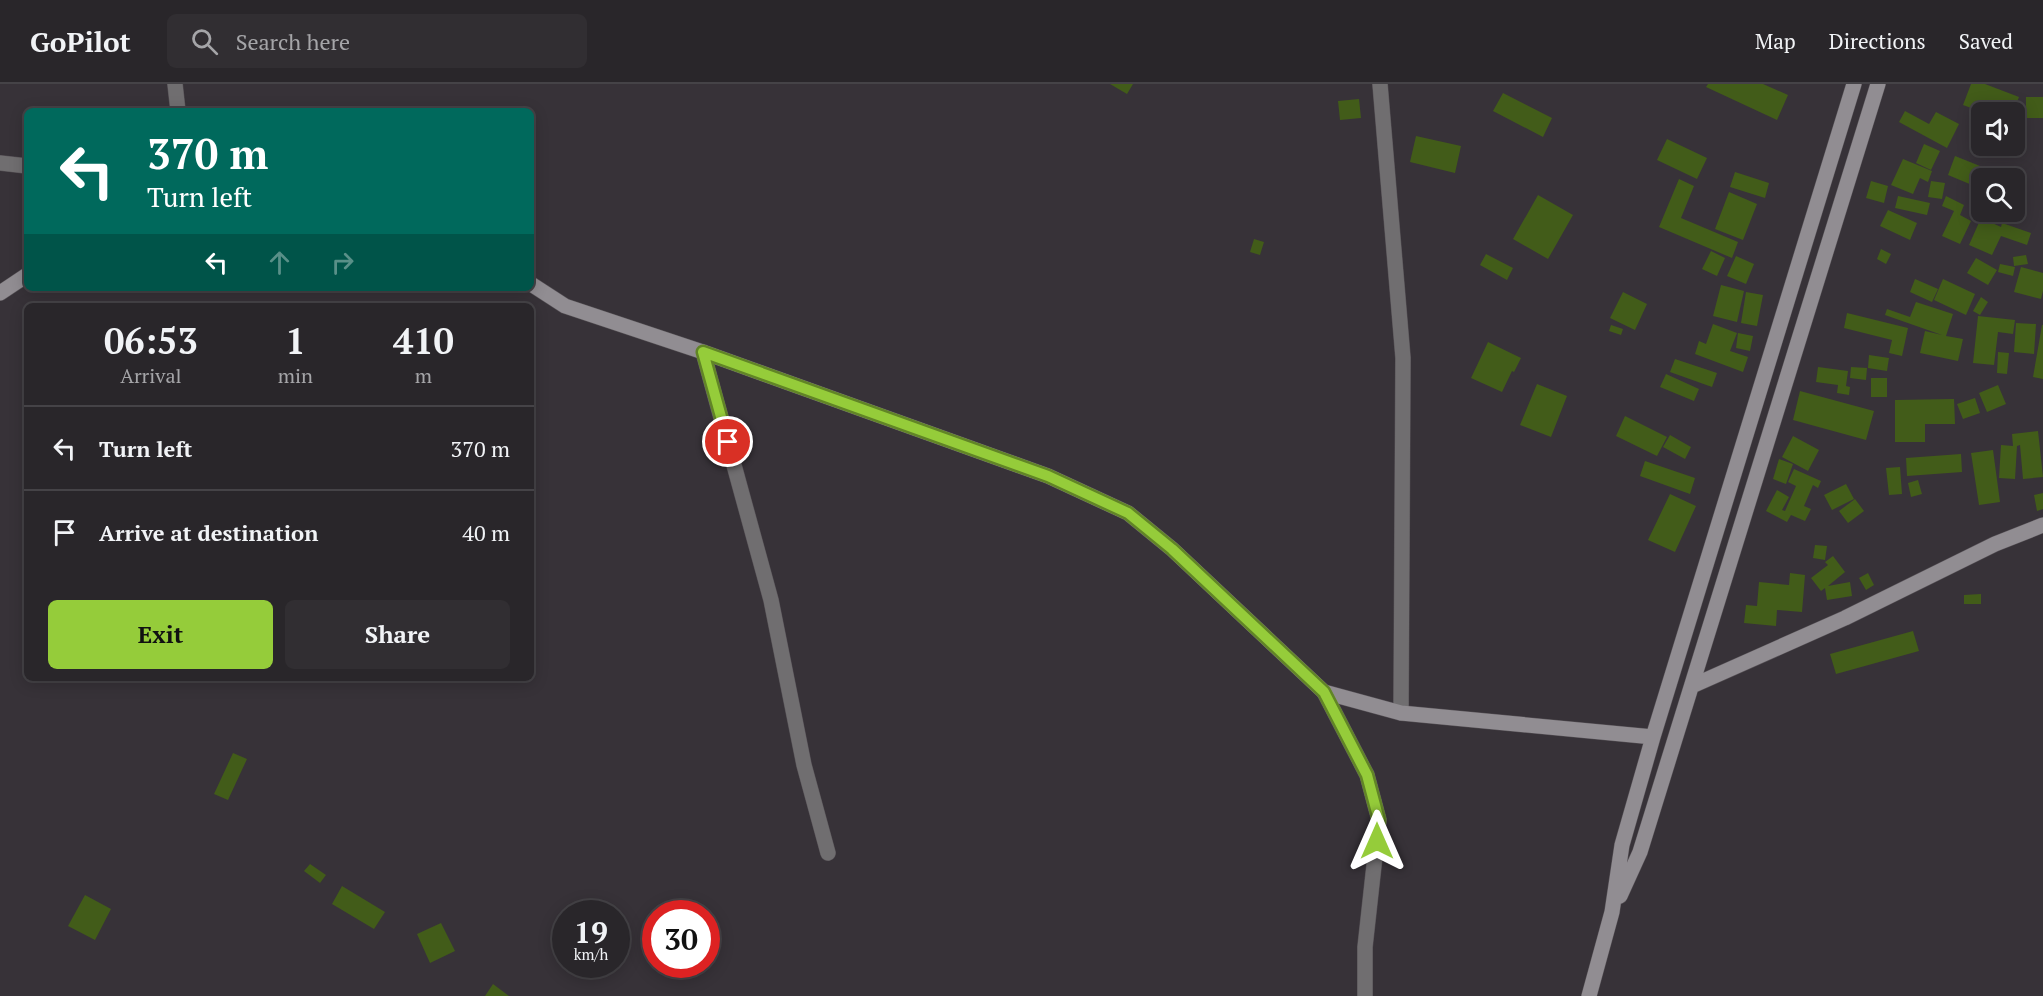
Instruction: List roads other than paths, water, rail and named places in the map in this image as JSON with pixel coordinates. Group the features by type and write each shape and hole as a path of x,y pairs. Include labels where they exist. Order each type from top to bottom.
{"main road":[{"path":"1589,996 1612,912 1622,846 1653,737 1854,84"},
{"path":"1612,912 1640,852 1878,84"},
{"path":"0,293 24,277"},
{"path":"534,286 565,306 703,352 1048,476 1128,513 1172,549 1324,692 1401,713 1653,737"},
{"path":"1692,686 1845,618 1995,544 2043,525"}],"street":[{"path":"175,84 178,108"},
{"path":"1380,84 1402,358 1401,713"},
{"path":"0,163 24,166"},
{"path":"703,352 771,600 804,765 828,853"},
{"path":"1324,692 1367,775 1379,820 1365,947 1365,996"}]}
